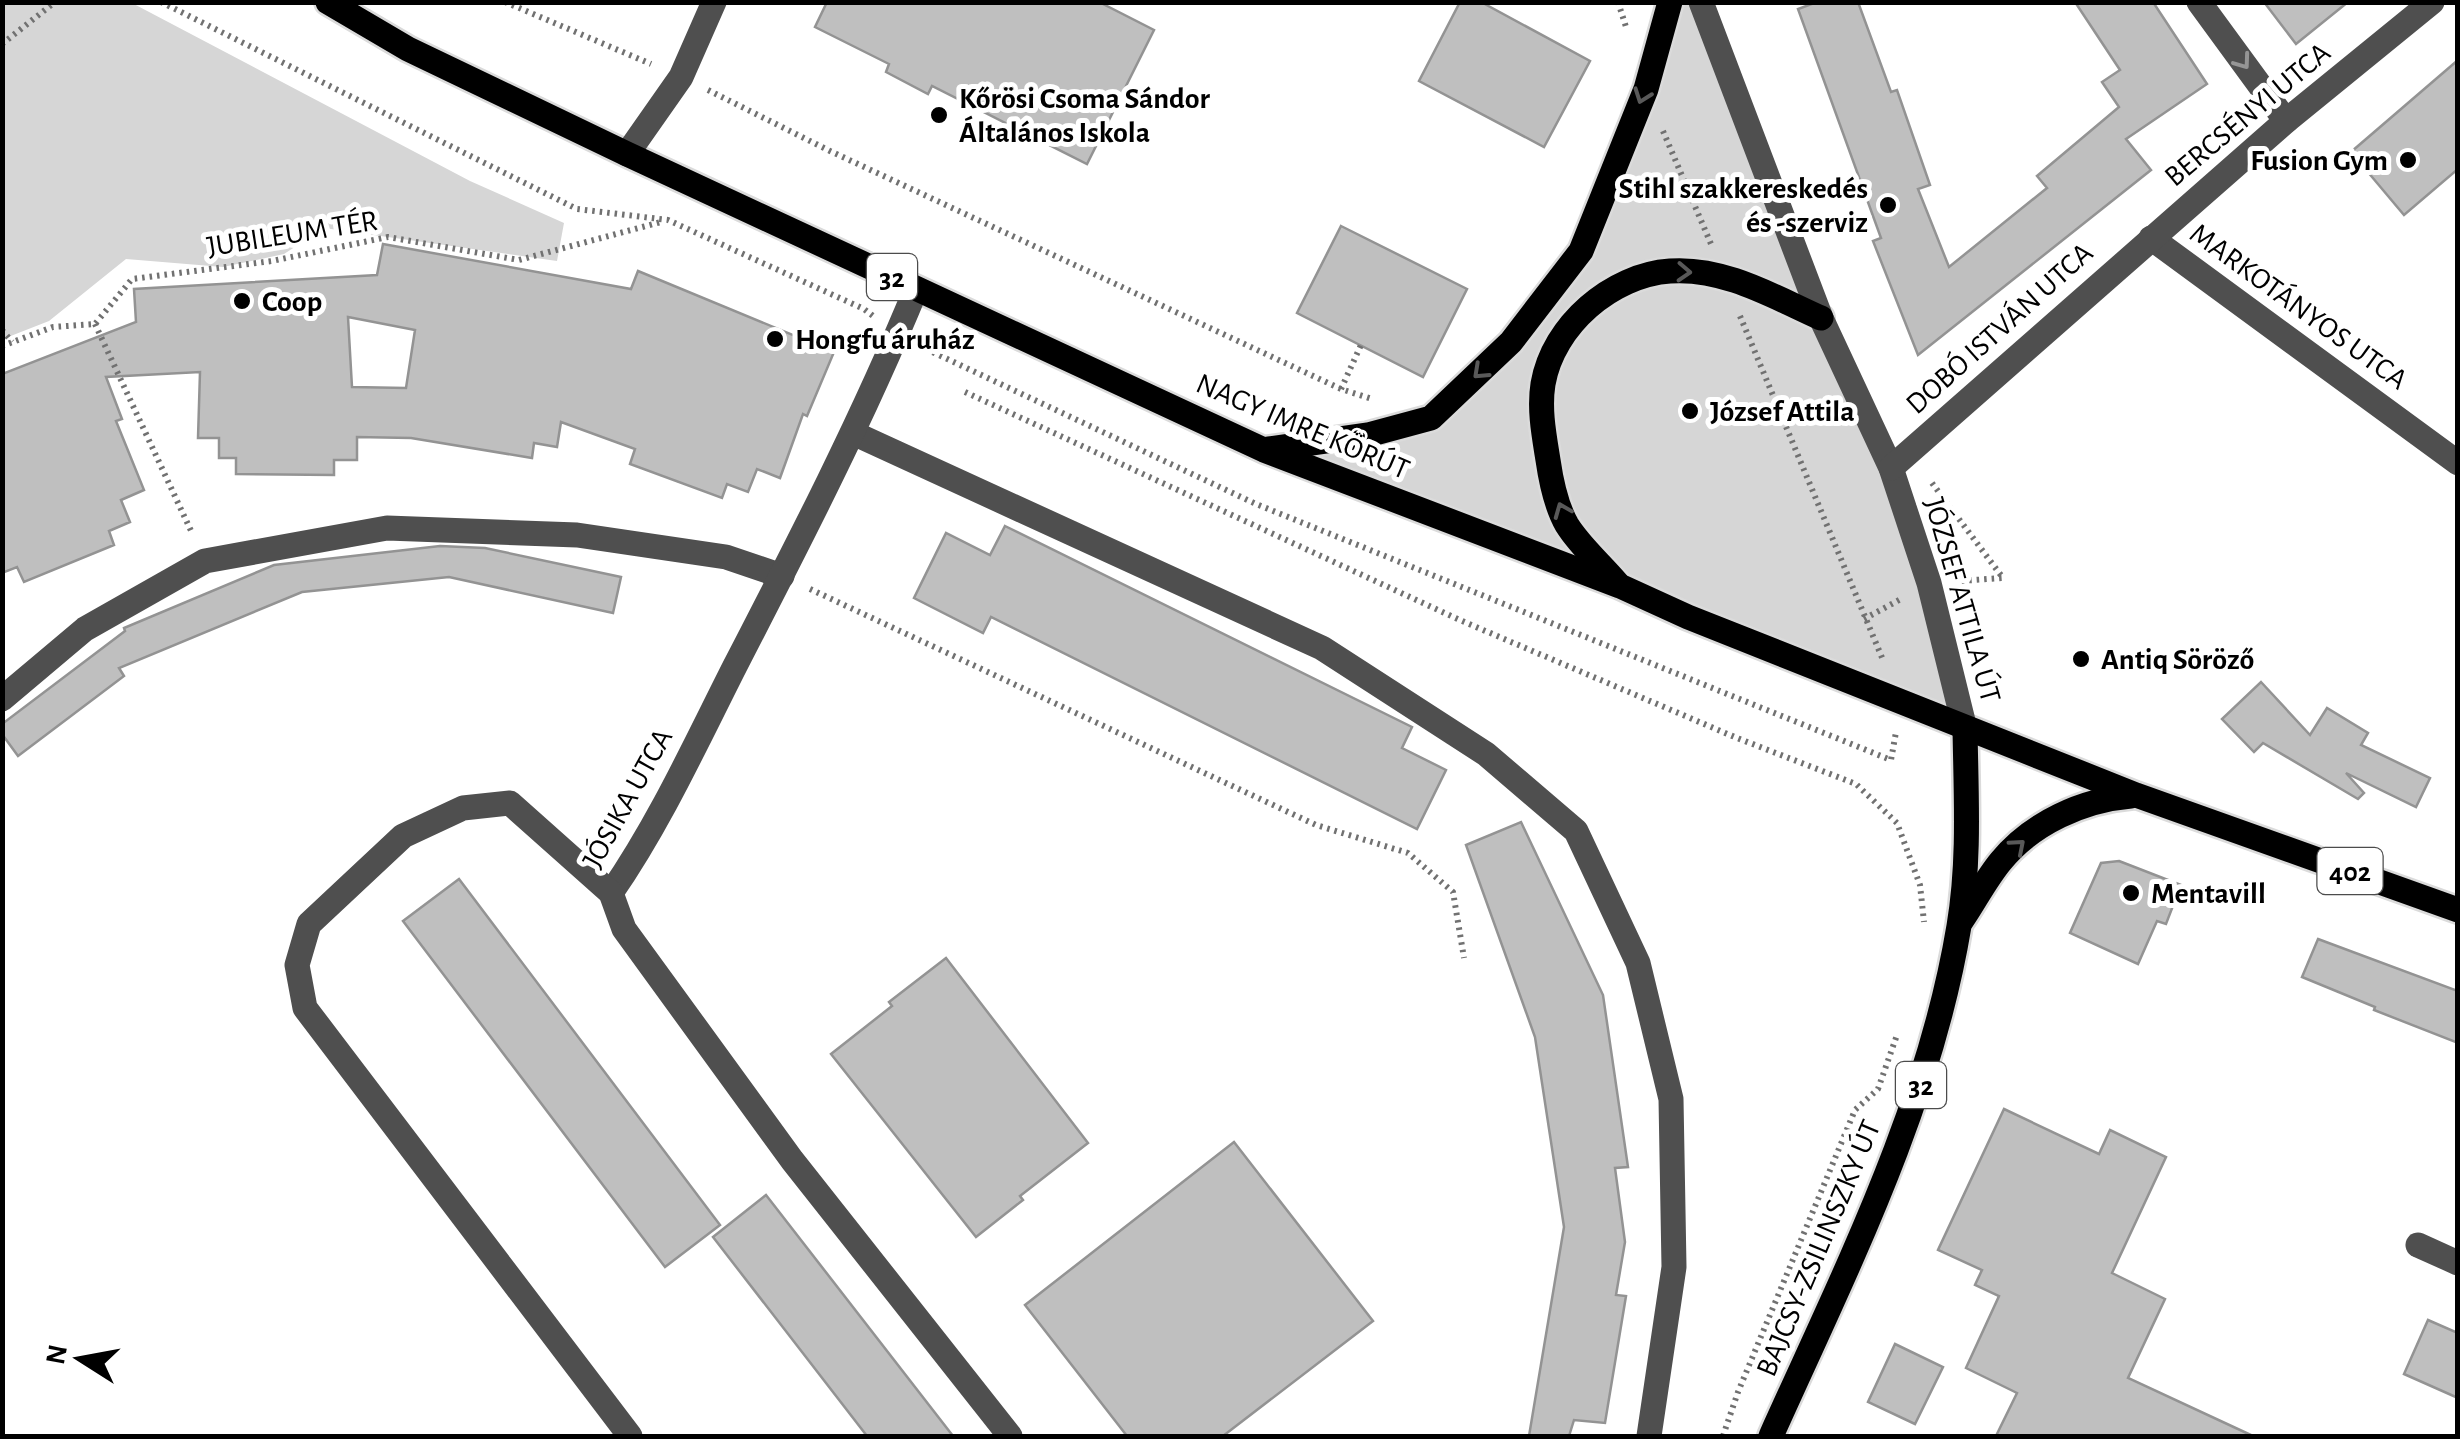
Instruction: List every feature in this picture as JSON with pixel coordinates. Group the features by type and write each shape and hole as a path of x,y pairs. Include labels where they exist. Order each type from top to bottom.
{"main road":[{"name":"NAGY IMRE KÖRÚT","path":"328,2 408,49 627,154 1264,450 1620,586 1965,729"},
{"path":"1264,450 1368,435 1431,418 1511,342 1581,252 1646,89 1670,2"},
{"path":"1620,586 1567,524 1551,482 1542,422 1543,384 1552,352 1579,314 1628,279 1671,270 1724,276 1821,318"},
{"name":"JÓZSEF ATTILA ÚT","path":"1965,729 2136,795 2458,910"},
{"name":"BAJCSY-ZSILINSZKY ÚT","path":"1770,1436 1859,1240 1916,1102 1938,1026 1960,924 1967,842 1965,729"},
{"path":"1960,924 2002,860 2042,826 2096,799 2136,795"}],"street":[{"path":"627,154 681,77 714,2"},
{"name":"JÓZSEF ATTILA ÚT","path":"1701,2 1821,318 1891,468 1929,583 1965,729"},
{"path":"2199,2 2286,121"},
{"name":"BERCSÉNYI UTCA","path":"2151,238 2432,2"},
{"name":"MARKOTÁNYOS UTCA","path":"2151,238 2458,463"},
{"name":"DOBÓ ISTVÁN UTCA","path":"1891,468 2151,238"},
{"name":"JÓSIKA UTCA","path":"916,289 853,433 782,576 642,848 611,893 624,929 792,1160 1010,1436"},
{"path":"853,433 1322,648 1486,754 1576,831 1638,962 1671,1099 1674,1267 1649,1436"},
{"path":"2,699 84,628 205,561 388,528 577,535 726,557 782,576"},
{"path":"611,893 510,803 464,808 404,836 309,924 297,965 305,1008 630,1436"},
{"path":"2418,1245 2458,1263"}],"path":[{"path":"2,44 55,2"},
{"path":"161,2 577,209 668,220 864,309 897,335 1256,504 1892,760 1902,701 1864,619 1646,89"},
{"path":"504,2 681,77 830,151 1341,389 1377,400"},
{"path":"1618,2 1629,37"},
{"name":"JUBILEUM TÉR","path":"96,324 132,280 272,261 388,238 520,260 668,220"},
{"path":"2,346 53,327 96,324 205,561"},
{"path":"2,330 12,342"},
{"path":"1341,389 1361,345"},
{"path":"1927,477 2003,578 1929,583"},
{"path":"782,576 1316,825 1408,853 1453,892 1464,958"}],"shaded area":[{"path":"3,2 132,3 470,181 564,223 557,261 324,228 284,254 223,267 126,259 49,321 3,339"},
{"path":"1670,3 1701,3 1891,468 1965,729 1264,450 1431,418 1581,251"}],"building":[{"path":"827,2 1099,2 1154,30 1087,164 932,86 928,94 886,72 889,64 815,27"},
{"path":"1460,2 1481,2 1590,61 1544,147 1419,81"},
{"path":"1817,2 1858,2 1891,92 1897,90 1930,185 1918,189 1949,267 2047,188 2037,176 2119,107 2102,82 2120,70 2075,2 2153,2 2207,84 2126,139 2151,170 1918,355 1873,241 1881,238 1798,9"},
{"path":"2264,2 2348,2 2296,44"},
{"name":"Fusion Gym","path":"2458,60 2458,169 2404,215 2351,152"},
{"path":"1341,226 1467,289 1423,377 1297,313"},
{"path":"383,244 631,289 638,271 834,352 807,416 803,414 780,478 757,469 748,492 727,484 722,498 630,464 635,449 561,422 557,447 534,443 532,458 411,438 357,437 357,460 334,460 334,475 236,474 236,458 219,458 219,438 198,438 200,372 106,377 122,419 116,421 144,490 121,500 130,522 109,531 114,545 24,582 17,567 2,573 2,374 136,322 134,289 377,275","holes":["348,317 415,330 406,388 352,387"]},
{"path":"1005,526 1412,727 1402,748 1446,770 1417,829 991,617 983,633 914,598 946,533 990,555"},
{"path":"440,546 485,548 621,577 613,613 449,577 302,592 119,668 124,676 18,756 2,734 2,724 124,628 274,565"},
{"path":"2261,682 2310,735 2327,708 2368,733 2361,745 2430,778 2416,807 2346,773 2364,793 2358,799 2263,743 2254,752 2222,719"},
{"path":"1521,822 1603,995 1628,1167 1615,1168 1625,1242 1616,1295 1626,1296 1605,1423 1574,1420 1569,1436 1529,1436 1564,1227 1535,1037 1466,845"},
{"path":"2119,861 2181,885 2166,924 2157,921 2138,964 2070,933 2101,863"},
{"path":"459,879 720,1225 665,1267 403,921"},
{"path":"2318,939 2458,991 2458,1043 2302,977"},
{"path":"946,958 1088,1143 1020,1196 1023,1200 976,1237 831,1054"},
{"path":"2004,1109 2099,1154 2110,1130 2166,1157 2112,1273 2165,1299 2128,1378 2253,1436 1996,1436 2017,1393 1966,1368 1999,1296 1975,1285 1982,1270 1938,1250"},
{"path":"1234,1142 1373,1321 1223,1436 1127,1436 1025,1305"},
{"path":"766,1195 953,1436 867,1436 713,1237"},
{"path":"2428,1320 2458,1333 2458,1398 2404,1374"},
{"path":"1895,1344 1943,1367 1915,1424 1868,1402"}],"place":[{"name":"Kőrösi Csoma Sándor Általános Iskola","path":"939,115"},
{"name":"Fusion Gym","path":"2408,160"},
{"name":"Stihl szakkereskedés és -szerviz","path":"1888,205"},
{"name":"Coop","path":"242,301"},
{"name":"Hongfu áruház","path":"775,339"},
{"name":"József Attila","path":"1690,411"},
{"name":"Antiq Söröző","path":"2081,659"},
{"name":"Mentavill","path":"2131,893"}]}
